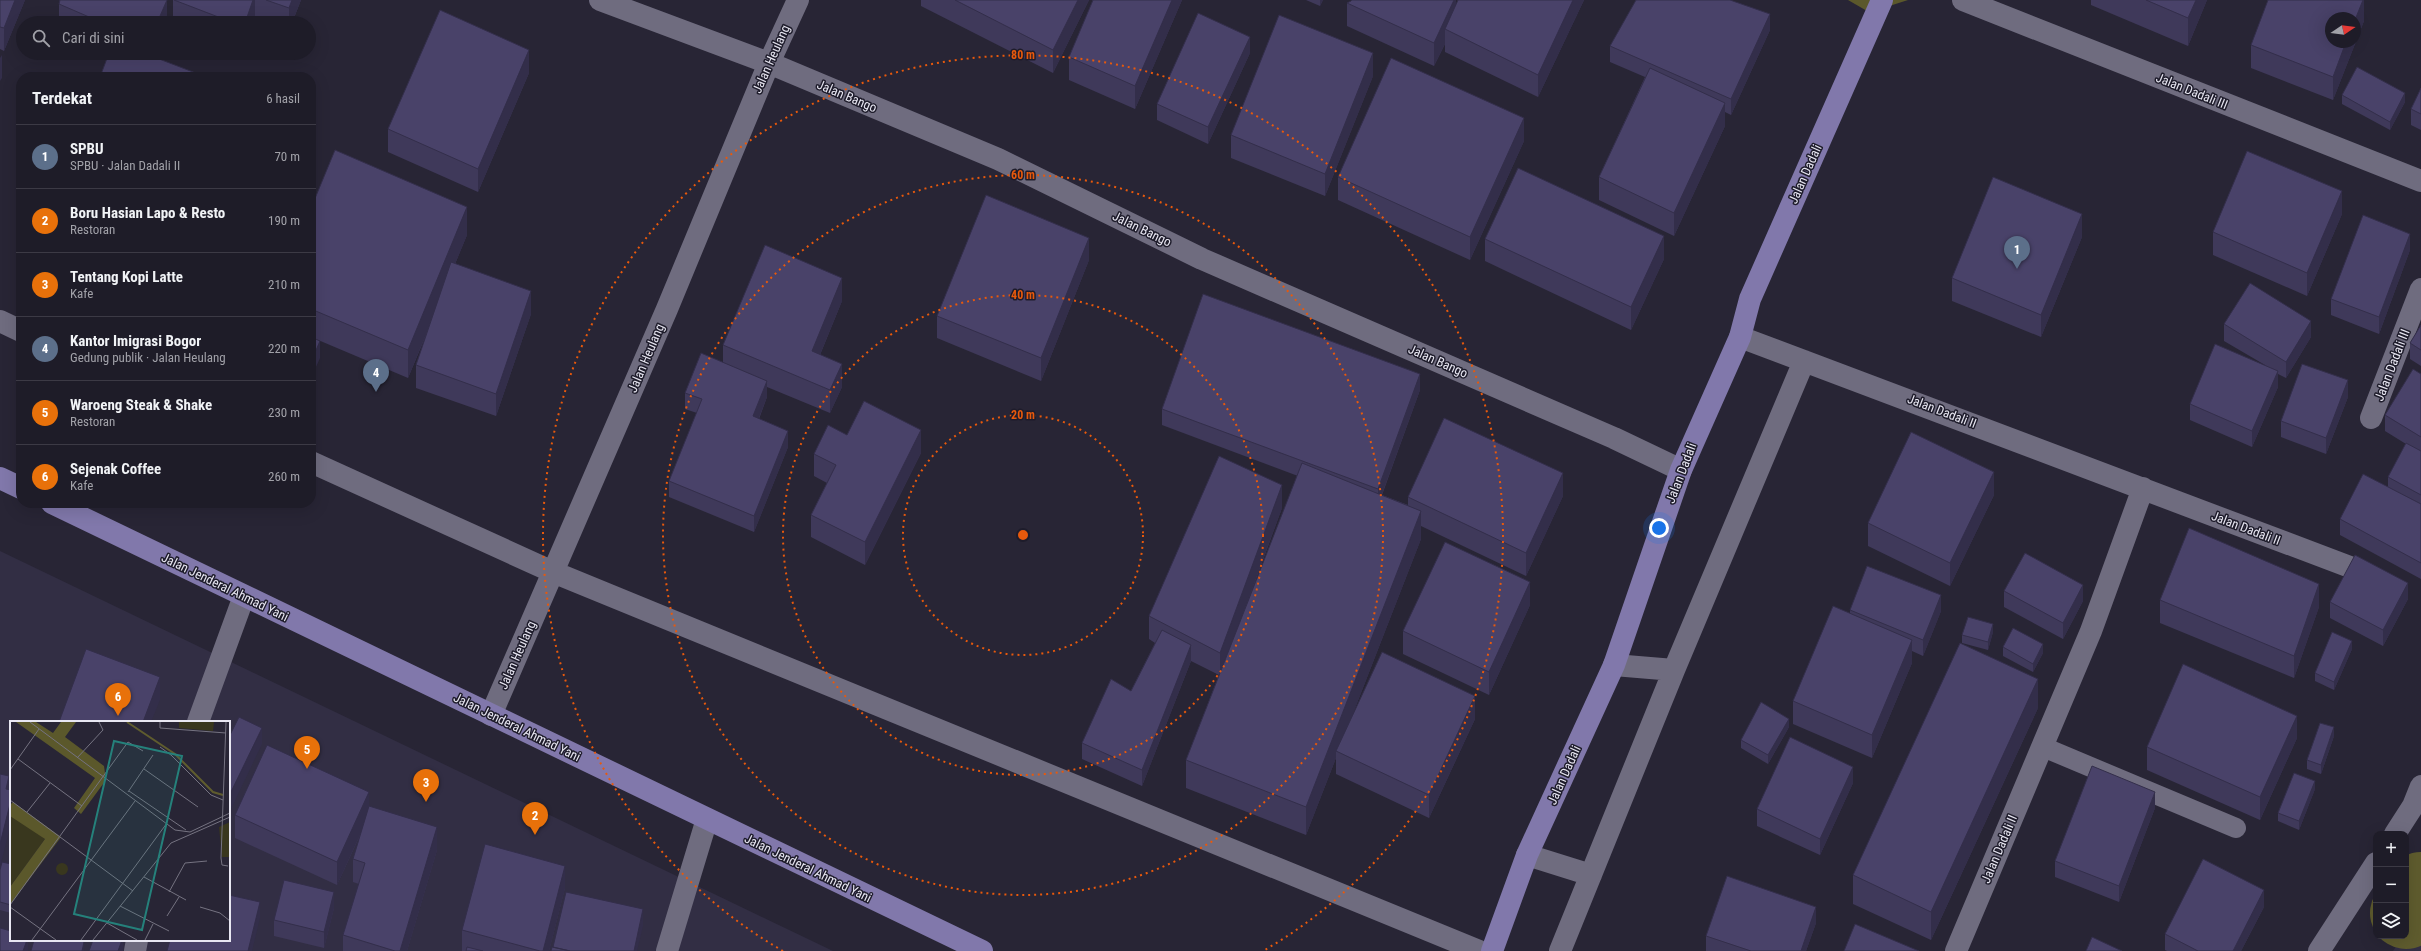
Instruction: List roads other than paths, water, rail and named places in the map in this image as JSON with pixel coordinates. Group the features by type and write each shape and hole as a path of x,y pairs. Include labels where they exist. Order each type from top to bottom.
{"main road":[{"name":"Jalan Dadali","path":"1492,951 1527,856 1614,665 1680,470 1740,337 1750,299 1882,0"},
{"path":"0,478 16,486"},
{"name":"Jalan Jenderal Ahmad Yani","path":"62,508 982,951"}],"street":[{"name":"Jalan Bango","path":"600,0 769,63 998,159 1202,259 1607,435 1680,470"},
{"name":"Jalan Heulang","path":"491,715 667,309 769,63 798,0"},
{"name":"Jalan Dadali III","path":"1963,0 2421,181"},
{"name":"Jalan Dadali III","path":"2371,418 2421,289"},
{"path":"0,321 16,329"},
{"name":"Jalan Dadali II","path":"1740,337 2350,567"},
{"path":"1560,951 1674,670 1804,361"},
{"path":"316,464 553,572 1479,951"},
{"name":"Jalan Dadali II","path":"1956,951 2091,631 2143,488"},
{"path":"198,721 244,596"},
{"path":"1614,665 1674,670"},
{"path":"2397,831 2413,806 2421,786"},
{"path":"667,951 707,819"},
{"path":"1527,856 1591,875"},
{"path":"2319,951 2373,867"},
{"path":"135,951 137,941"}],"lane":[{"path":"2043,747 2236,828"}],"waterway":[{"path":"2409,908 2421,888"}],"place":[{"name":"SPBU","path":"2017,269"},
{"name":"Kantor Imigrasi Bogor","path":"376,392"},
{"name":"Sejenak Coffee","path":"118,716"},
{"name":"Waroeng Steak & Shake","path":"307,769"},
{"name":"Tentang Kopi Latte","path":"426,802"},
{"name":"Boru Hasian Lapo & Resto","path":"535,835"}]}
